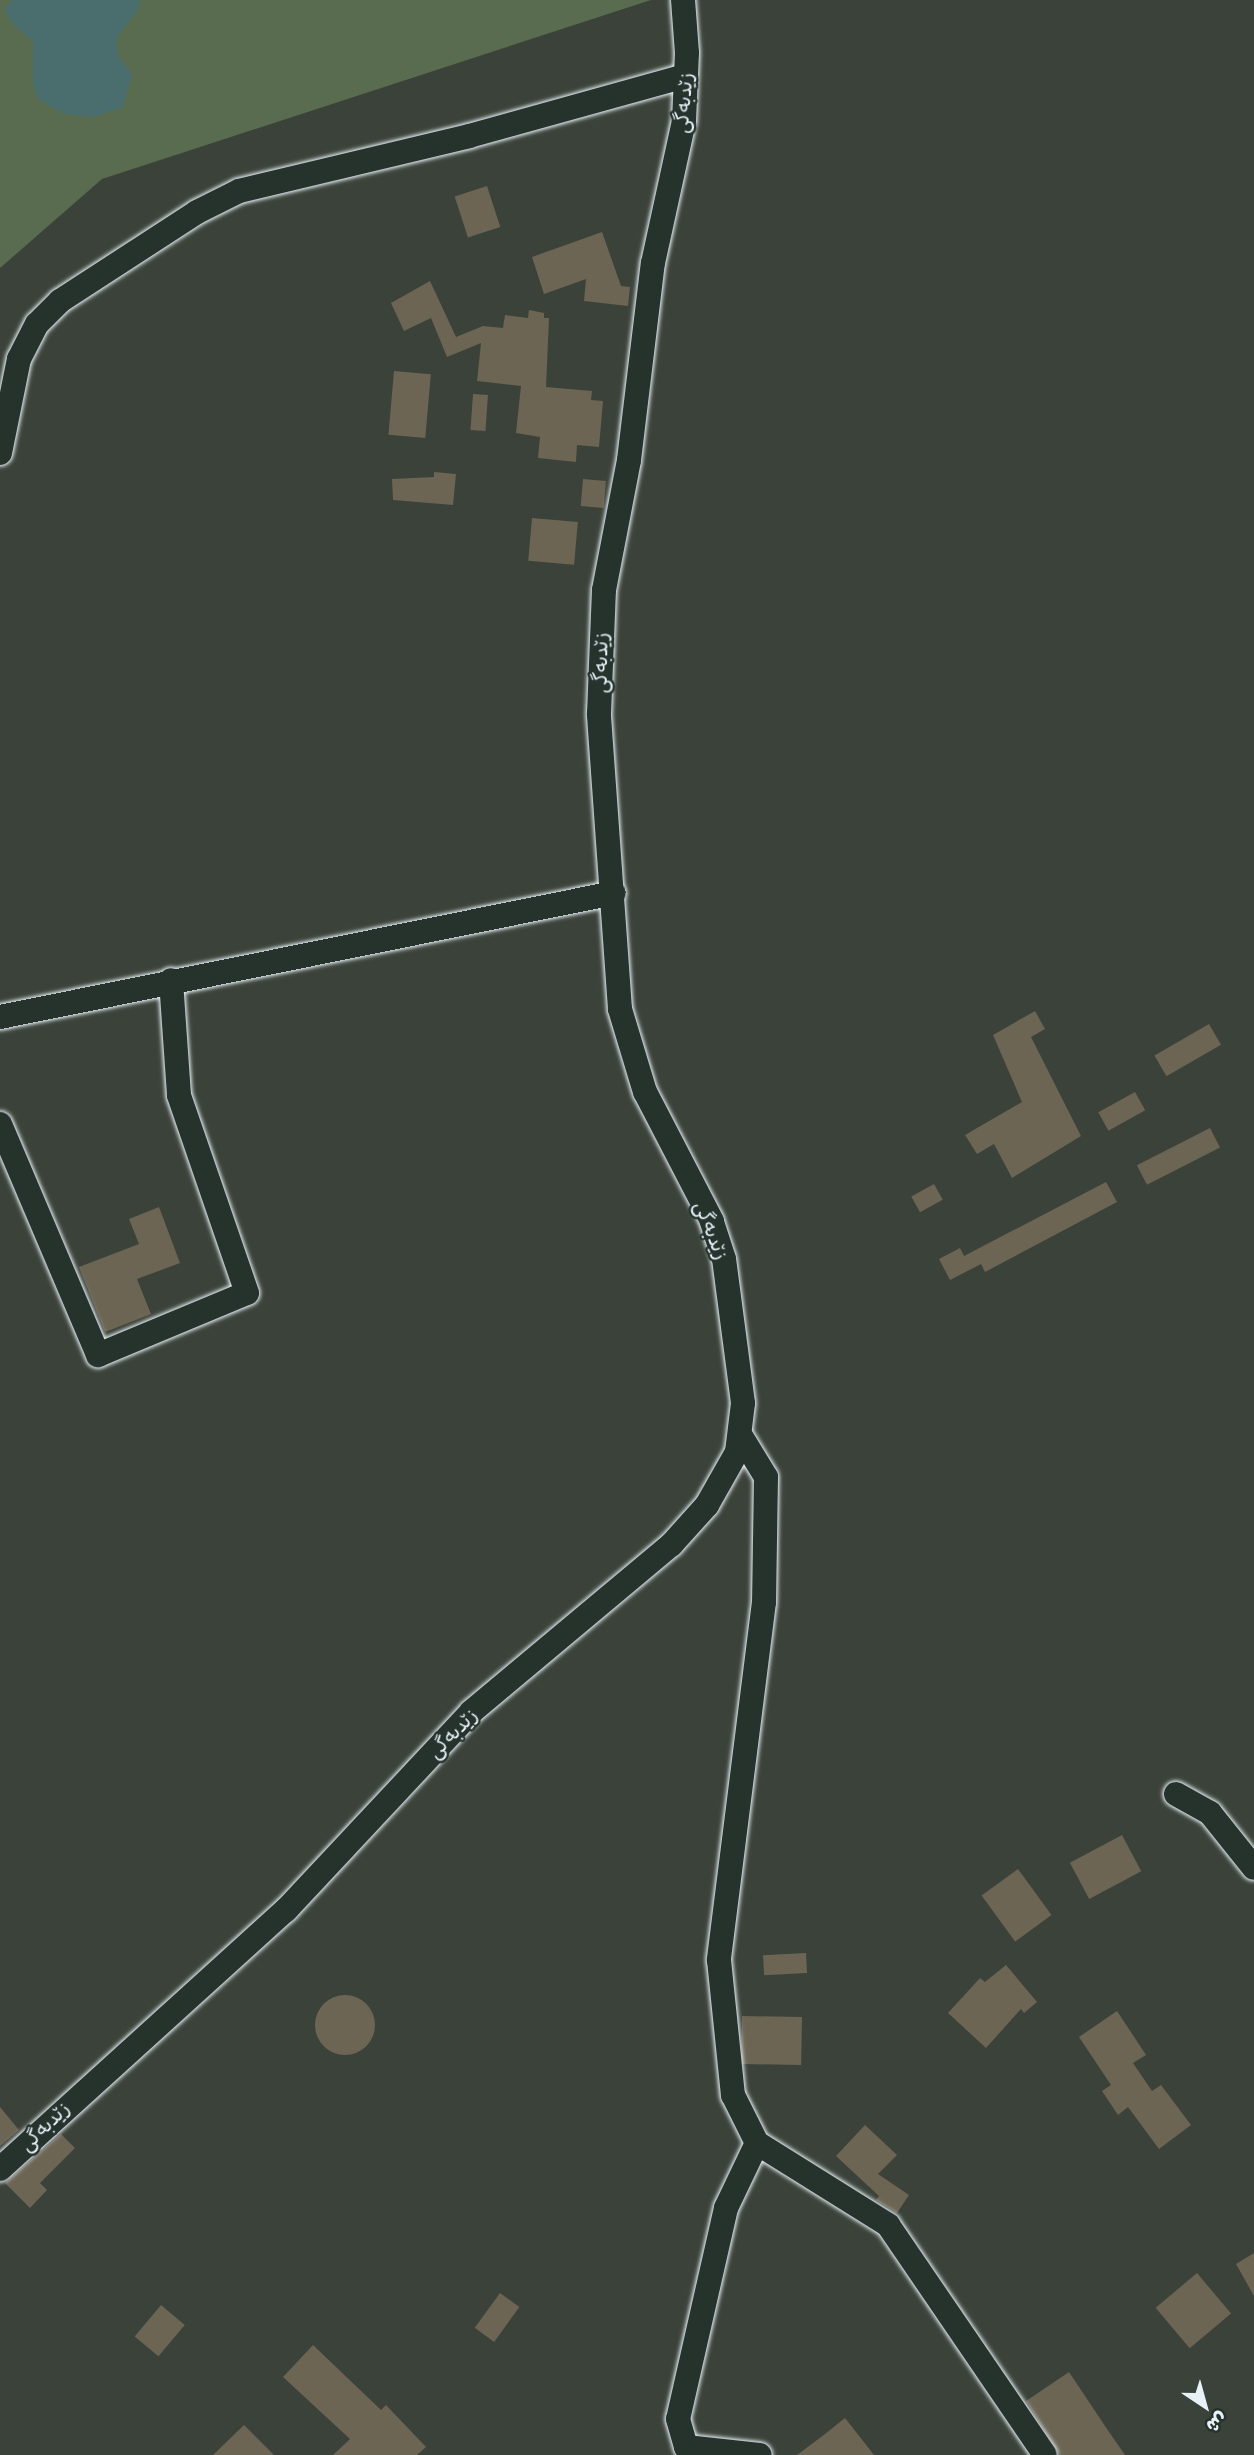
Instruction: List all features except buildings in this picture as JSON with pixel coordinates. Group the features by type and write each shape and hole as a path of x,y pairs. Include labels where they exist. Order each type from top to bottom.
{"street":[{"name":"زێدبەگی","path":"0,2169 286,1910 471,1713 671,1545 722,1483 741,1436 743,1403 724,1259 712,1221 634,1065 620,1009 614,893 599,714 601,621 629,460 653,263 684,121 686,76 683,0"},
{"path":"0,453 19,359 37,324 60,301 197,212 239,191 469,136 686,76"},
{"path":"0,1017 614,893"},
{"path":"0,1124 97,1355 247,1293 179,1095 172,981"},
{"path":"741,1436 766,1478 764,1602 719,1960 733,2095 757,2143 888,2225 1045,2455"},
{"path":"1176,1794 1210,1813 1254,1868"},
{"path":"757,2143 726,2208 678,2419 685,2451 760,2455"}],"green space":[{"path":"0,0 651,0 102,179 0,268"}],"water":[{"path":"12,0 140,0 138,10 117,37 117,54 132,74 123,107 94,117 64,114 39,100 33,85 33,42 11,22 5,9"}]}
